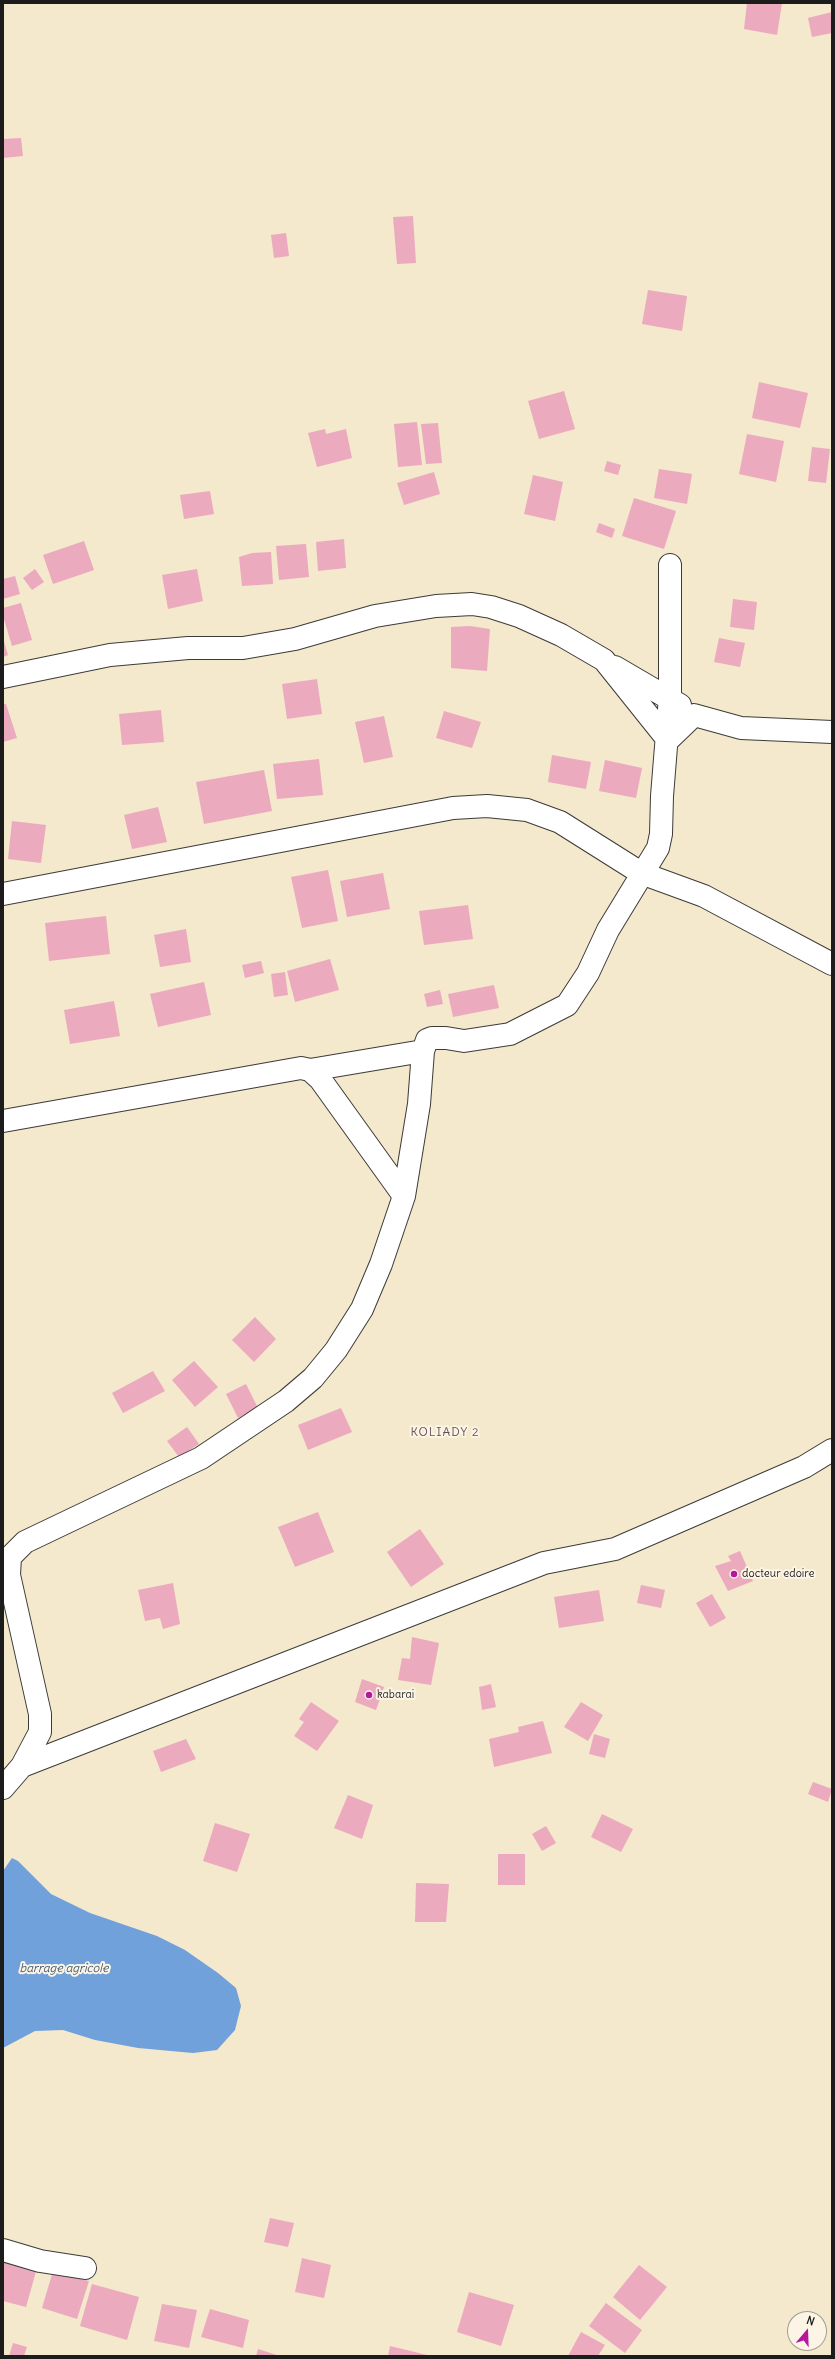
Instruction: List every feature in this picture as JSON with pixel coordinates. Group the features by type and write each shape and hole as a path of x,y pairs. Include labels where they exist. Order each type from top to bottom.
{"street":[{"path":"3,1788 22,1766 40,1732 40,1714 8,1575 10,1557 25,1542 200,1458 286,1401 313,1378 336,1350 362,1309 381,1264 404,1196 419,1104 423,1051 427,1040 432,1038 464,1041 510,1034 567,1006 588,973 608,930 641,873 658,848 661,834 664,764 668,740 670,697 670,565"},
{"path":"3,677 110,655 188,648 243,648 295,640 375,616 436,606 472,604 491,607 519,616 561,636 670,697 694,715 741,728 832,732"},
{"path":"604,660 668,740"},
{"path":"668,740 694,715"},
{"path":"3,894 453,808 487,806 526,810 541,814 560,822 641,873 704,896 832,964"},
{"path":"3,1121 294,1068 310,1070 423,1051"},
{"path":"310,1070 320,1079 404,1196"},
{"path":"22,1766 544,1563 615,1549 804,1467 832,1450"},
{"path":"3,2250 40,2261 85,2268"}],"water":[{"name":"barrage agricole","path":"12,1858 18,1861 51,1894 90,1913 157,1936 185,1950 218,1973 236,1988 241,2006 235,2030 217,2050 193,2053 138,2048 95,2040 63,2030 35,2031 3,2048 3,1871"}],"building":[{"path":"747,3 782,3 777,35 744,29"},
{"path":"832,12 832,33 812,37 808,18"},
{"path":"21,138 23,156 3,158 3,139"},
{"path":"413,216 416,263 397,264 393,217"},
{"path":"286,233 289,256 274,258 271,235"},
{"path":"648,290 687,296 682,331 642,324"},
{"path":"759,382 808,393 800,428 752,418"},
{"path":"564,391 575,429 539,439 528,401"},
{"path":"417,422 422,465 398,467 394,424"},
{"path":"438,423 442,463 426,464 421,424"},
{"path":"325,429 326,434 346,429 352,458 317,467 308,433"},
{"path":"747,434 784,441 776,482 739,474"},
{"path":"812,447 830,449 826,483 808,481"},
{"path":"607,461 621,465 618,475 604,471"},
{"path":"659,469 692,474 687,504 654,498"},
{"path":"434,472 440,494 404,505 397,483"},
{"path":"533,475 563,482 555,521 524,514"},
{"path":"210,491 214,514 184,519 180,495"},
{"path":"634,498 676,511 664,549 622,536"},
{"path":"599,523 615,529 612,538 596,532"},
{"path":"344,539 346,568 318,571 316,542"},
{"path":"84,541 94,570 53,584 43,555"},
{"path":"306,544 309,577 279,580 276,546"},
{"path":"271,552 273,584 242,586 239,557 252,553"},
{"path":"35,569 44,582 32,590 23,578"},
{"path":"197,569 203,601 168,609 162,575"},
{"path":"15,576 20,594 3,599 3,579"},
{"path":"733,599 757,602 754,630 730,627"},
{"path":"21,603 32,640 12,646 3,616 3,608"},
{"path":"470,626 490,629 487,671 451,668 451,627"},
{"path":"3,638 8,655 3,657"},
{"path":"719,638 745,643 740,667 714,662"},
{"path":"317,679 322,714 287,719 282,684"},
{"path":"3,704 6,704 17,738 3,742"},
{"path":"161,710 164,742 122,745 119,714"},
{"path":"444,711 481,722 472,748 436,738"},
{"path":"384,716 393,757 364,763 355,722"},
{"path":"552,755 591,762 586,789 548,782"},
{"path":"319,759 323,795 277,799 273,764"},
{"path":"605,760 642,768 636,798 599,791"},
{"path":"264,770 272,811 204,824 196,782"},
{"path":"158,807 167,842 132,849 124,815"},
{"path":"12,821 46,825 41,863 8,859"},
{"path":"328,870 338,921 302,928 291,877"},
{"path":"383,873 390,909 347,917 340,881"},
{"path":"468,905 473,939 424,945 419,911"},
{"path":"106,916 110,954 49,961 45,923"},
{"path":"186,929 191,962 160,967 154,935"},
{"path":"330,959 339,990 295,1002 287,971"},
{"path":"261,961 264,973 245,978 242,965"},
{"path":"285,972 288,995 274,997 271,974"},
{"path":"204,982 211,1015 158,1027 150,994"},
{"path":"494,985 499,1008 453,1017 448,994"},
{"path":"440,990 443,1004 427,1007 424,994"},
{"path":"114,1001 120,1036 70,1044 64,1010"},
{"path":"255,1317 276,1339 254,1362 232,1340"},
{"path":"194,1361 218,1387 195,1407 172,1380"},
{"path":"153,1371 165,1391 123,1413 112,1393"},
{"path":"246,1384 258,1408 238,1418 226,1394"},
{"path":"341,1408 352,1432 308,1450 298,1425"},
{"path":"187,1427 199,1444 179,1457 167,1441"},
{"path":"318,1512 334,1552 295,1567 278,1527"},
{"path":"420,1529 444,1564 411,1587 387,1552"},
{"name":"docteur edoire","path":"740,1551 753,1581 728,1591 715,1566 731,1561 728,1556"},
{"path":"173,1583 180,1624 163,1629 160,1618 145,1621 138,1590"},
{"path":"641,1585 665,1590 661,1608 637,1603"},
{"path":"599,1590 604,1621 559,1628 554,1597"},
{"path":"712,1594 726,1618 710,1627 696,1603"},
{"path":"412,1637 439,1643 431,1685 398,1680 402,1658 410,1659"},
{"name":"kabarai","path":"362,1679 384,1687 376,1710 355,1702"},
{"path":"491,1684 496,1707 482,1710 479,1687"},
{"path":"311,1702 339,1721 317,1751 294,1736 304,1722 299,1719"},
{"path":"581,1702 603,1715 588,1741 564,1727"},
{"path":"543,1721 552,1753 494,1767 489,1739 519,1732 518,1727"},
{"path":"594,1734 610,1739 605,1758 589,1754"},
{"path":"186,1739 196,1759 161,1772 153,1751"},
{"path":"813,1782 832,1789 828,1802 808,1794"},
{"path":"348,1795 373,1805 362,1839 334,1828"},
{"path":"602,1814 633,1829 621,1852 591,1837"},
{"path":"215,1823 250,1834 237,1872 203,1861"},
{"path":"546,1826 556,1843 542,1851 532,1834"},
{"path":"498,1854 525,1854 525,1885 498,1885"},
{"path":"416,1883 449,1884 446,1922 415,1922"},
{"path":"270,2218 294,2223 288,2247 264,2242"},
{"path":"302,2258 331,2265 324,2298 295,2292"},
{"path":"3,2259 37,2268 26,2307 3,2301"},
{"path":"639,2265 667,2287 640,2320 613,2297"},
{"path":"53,2271 89,2281 77,2319 42,2308"},
{"path":"92,2284 139,2297 127,2340 80,2326"},
{"path":"469,2292 514,2305 501,2346 457,2332"},
{"path":"606,2303 642,2330 625,2353 589,2326"},
{"path":"162,2304 197,2310 189,2348 154,2341"},
{"path":"210,2309 249,2320 243,2348 201,2337"},
{"path":"581,2332 605,2345 598,2356 568,2356"},
{"path":"13,2343 27,2347 24,2356 9,2356"},
{"path":"390,2346 427,2355 427,2356 388,2356"},
{"path":"258,2349 280,2356 256,2356"}],"place":[{"name":"docteur edoire","path":"734,1574"},
{"name":"kabarai","path":"369,1695"}],"district":[{"name":"KOLIADY 2","path":"445,1433"}]}
